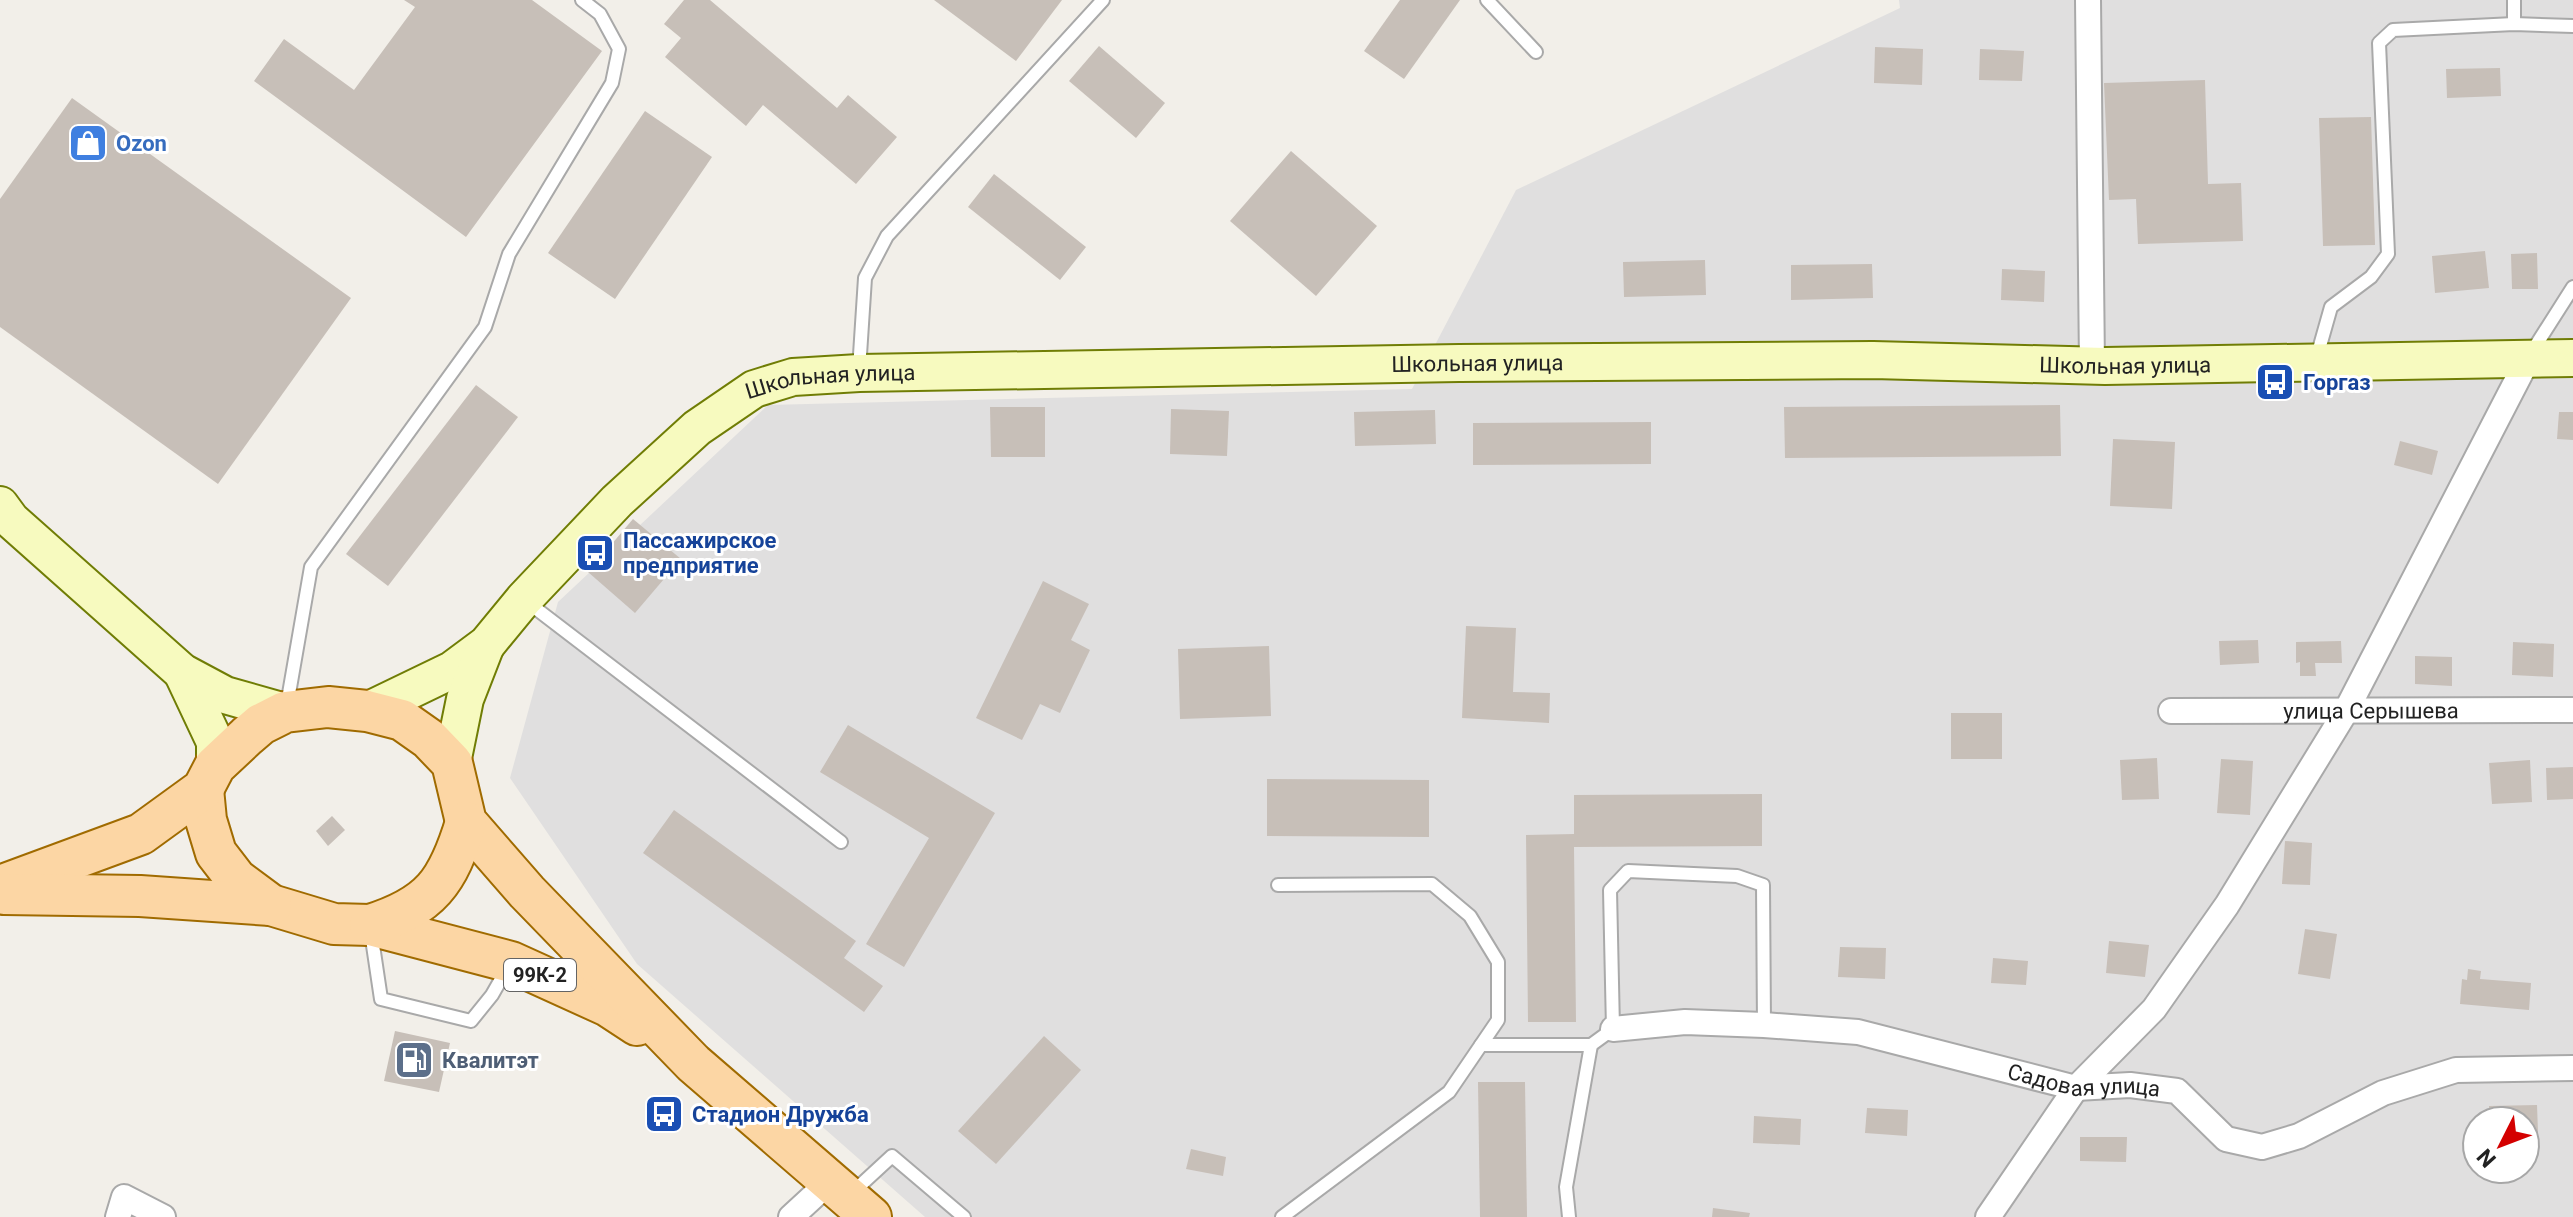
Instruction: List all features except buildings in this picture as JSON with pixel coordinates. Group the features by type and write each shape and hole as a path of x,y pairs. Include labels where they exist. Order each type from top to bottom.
{"main road":[{"name":"Школьная улица","path":"487,644 524,599 617,501 697,428 754,389 793,377 859,373 1475,362 1873,360 2092,365 2573,358"},
{"path":"0,505 11,520 182,672 225,695 285,712"},
{"path":"367,711 452,670 487,644"},
{"path":"452,763 465,699 487,644"},
{"path":"182,672 215,742 209,777"},
{"path":"0,886 141,834 209,777 261,724 285,712 328,707 367,711 402,720 429,739 452,763"},
{"name":"99К-2","path":"452,763 466,822 527,892 693,1063 849,1199"},
{"name":"99К-2","path":"209,777 206,820 216,853 236,879 271,905"},
{"name":"99К-2","path":"370,925 403,915 425,900 455,859 466,822"},
{"name":"99К-2","path":"0,894 140,896 271,905 334,924 370,925 511,962 608,1006 693,1063"}],"street":[{"path":"2088,0 2092,365"},
{"path":"1988,1217 2076,1088 2154,1009 2227,905 2346,711 2528,359"},
{"name":"улица Серышева","path":"2171,711 2573,710"},
{"name":"Садовая улица","path":"1613,1029 1685,1022 1858,1032 2076,1088 2130,1085 2177,1091 2226,1139 2262,1147 2299,1136 2383,1093 2456,1070 2573,1068"},
{"path":"118,1217 124,1197 163,1217"},
{"path":"791,1217 849,1199"}],"lane":[{"path":"285,712 311,567 485,327 509,254 612,83 619,49 600,14 582,0"},
{"path":"859,373 865,278 887,236 1103,0"},
{"path":"1487,0 1536,52"},
{"path":"2514,0 2514,24"},
{"path":"2315,363 2331,307 2371,277 2388,254 2379,43 2393,30 2514,24 2573,26"},
{"path":"2528,359 2573,287"},
{"path":"524,599 841,842"},
{"path":"1481,1045 1591,1045 1613,1029 1610,890 1628,871 1737,876 1763,885 1764,1025"},
{"path":"1278,885 1432,884 1470,916 1498,962 1498,1020 1449,1092 1282,1217"},
{"path":"370,925 381,999 471,1021 492,995 511,962"},
{"path":"1569,1217 1566,1187 1591,1045"},
{"path":"849,1199 892,1156 964,1217"}],"shaded area":[{"path":"1899,0 2573,0 2573,1217 925,1217 637,964 510,778 558,602 768,405 1412,389 1516,190 1900,8"}],"place":[{"name":"Ozon","path":"88,143"},
{"name":"Горгаз","path":"2275,382"},
{"name":"Пассажирское предприятие","path":"595,553"},
{"name":"Квалитэт","path":"414,1060"},
{"name":"Стадион Дружба","path":"664,1114"}]}
